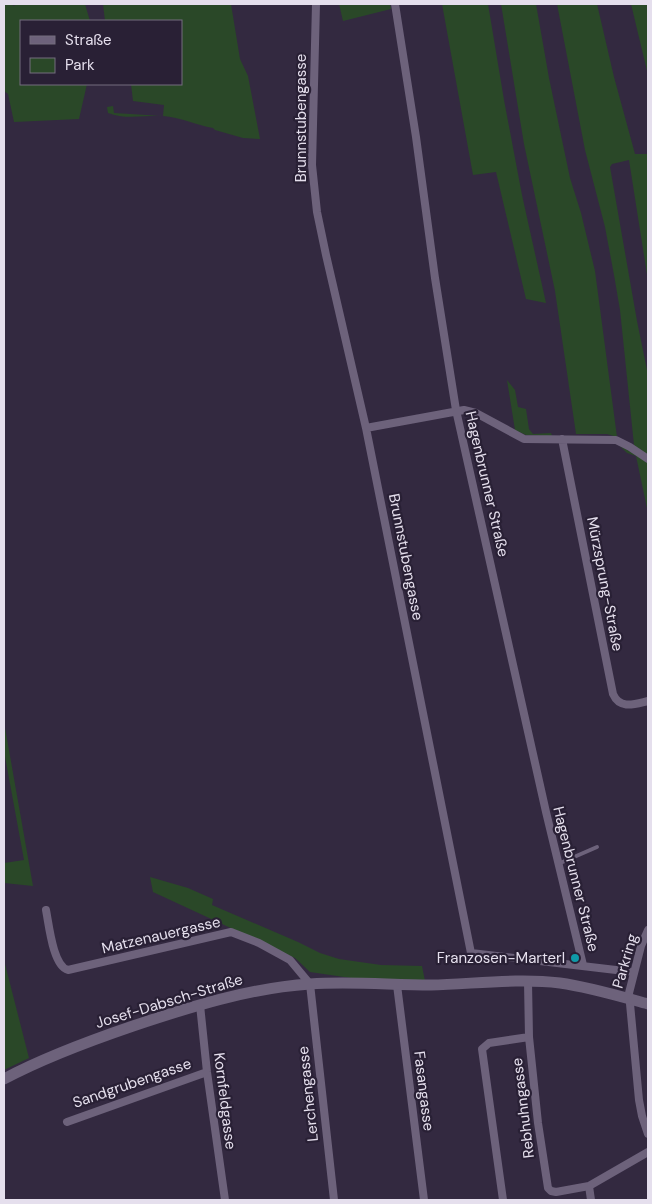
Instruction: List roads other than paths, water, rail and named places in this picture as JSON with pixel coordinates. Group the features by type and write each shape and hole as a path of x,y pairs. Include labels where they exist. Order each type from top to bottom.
{"main road":[{"name":"Josef-Dabsch-Straße","path":"4,1080 79,1045 200,1005 262,990 310,984 559,983 648,1004"}],"street":[{"name":"Brunnstubengasse","path":"316,4 312,165 315,198 326,255 366,428 471,953 633,972"},
{"name":"Hagenbrunner Straße","path":"395,4 416,137 443,335 456,410 558,864 583,965"},
{"path":"366,428 456,410 469,410 524,439 616,440 630,446 648,459"},
{"name":"Mürzsprung-Straße","path":"562,439 613,694 624,705 648,701"},
{"name":"Matzenauergasse","path":"46,910 56,958 64,969 72,970 231,932 258,943 290,960 310,984"},
{"name":"Parkring","path":"648,930 633,972 629,999 639,1100 648,1134"},
{"name":"Rebhuhngasse","path":"528,982 529,1037 538,1123 548,1188 556,1192 590,1186"},
{"name":"Lerchengasse","path":"310,984 334,1200"},
{"name":"Fasangasse","path":"397,985 424,1200"},
{"name":"Kornfeldgasse","path":"200,1005 207,1072 225,1200"},
{"path":"504,1200 481,1056 482,1049 489,1044 529,1037"},
{"name":"Sandgrubengasse","path":"67,1122 207,1072"},
{"path":"591,1200 590,1186 648,1152"}],"lane":[{"path":"558,864 597,847"}],"place":[{"name":"Franzosen-Marterl","path":"575,958"}]}
